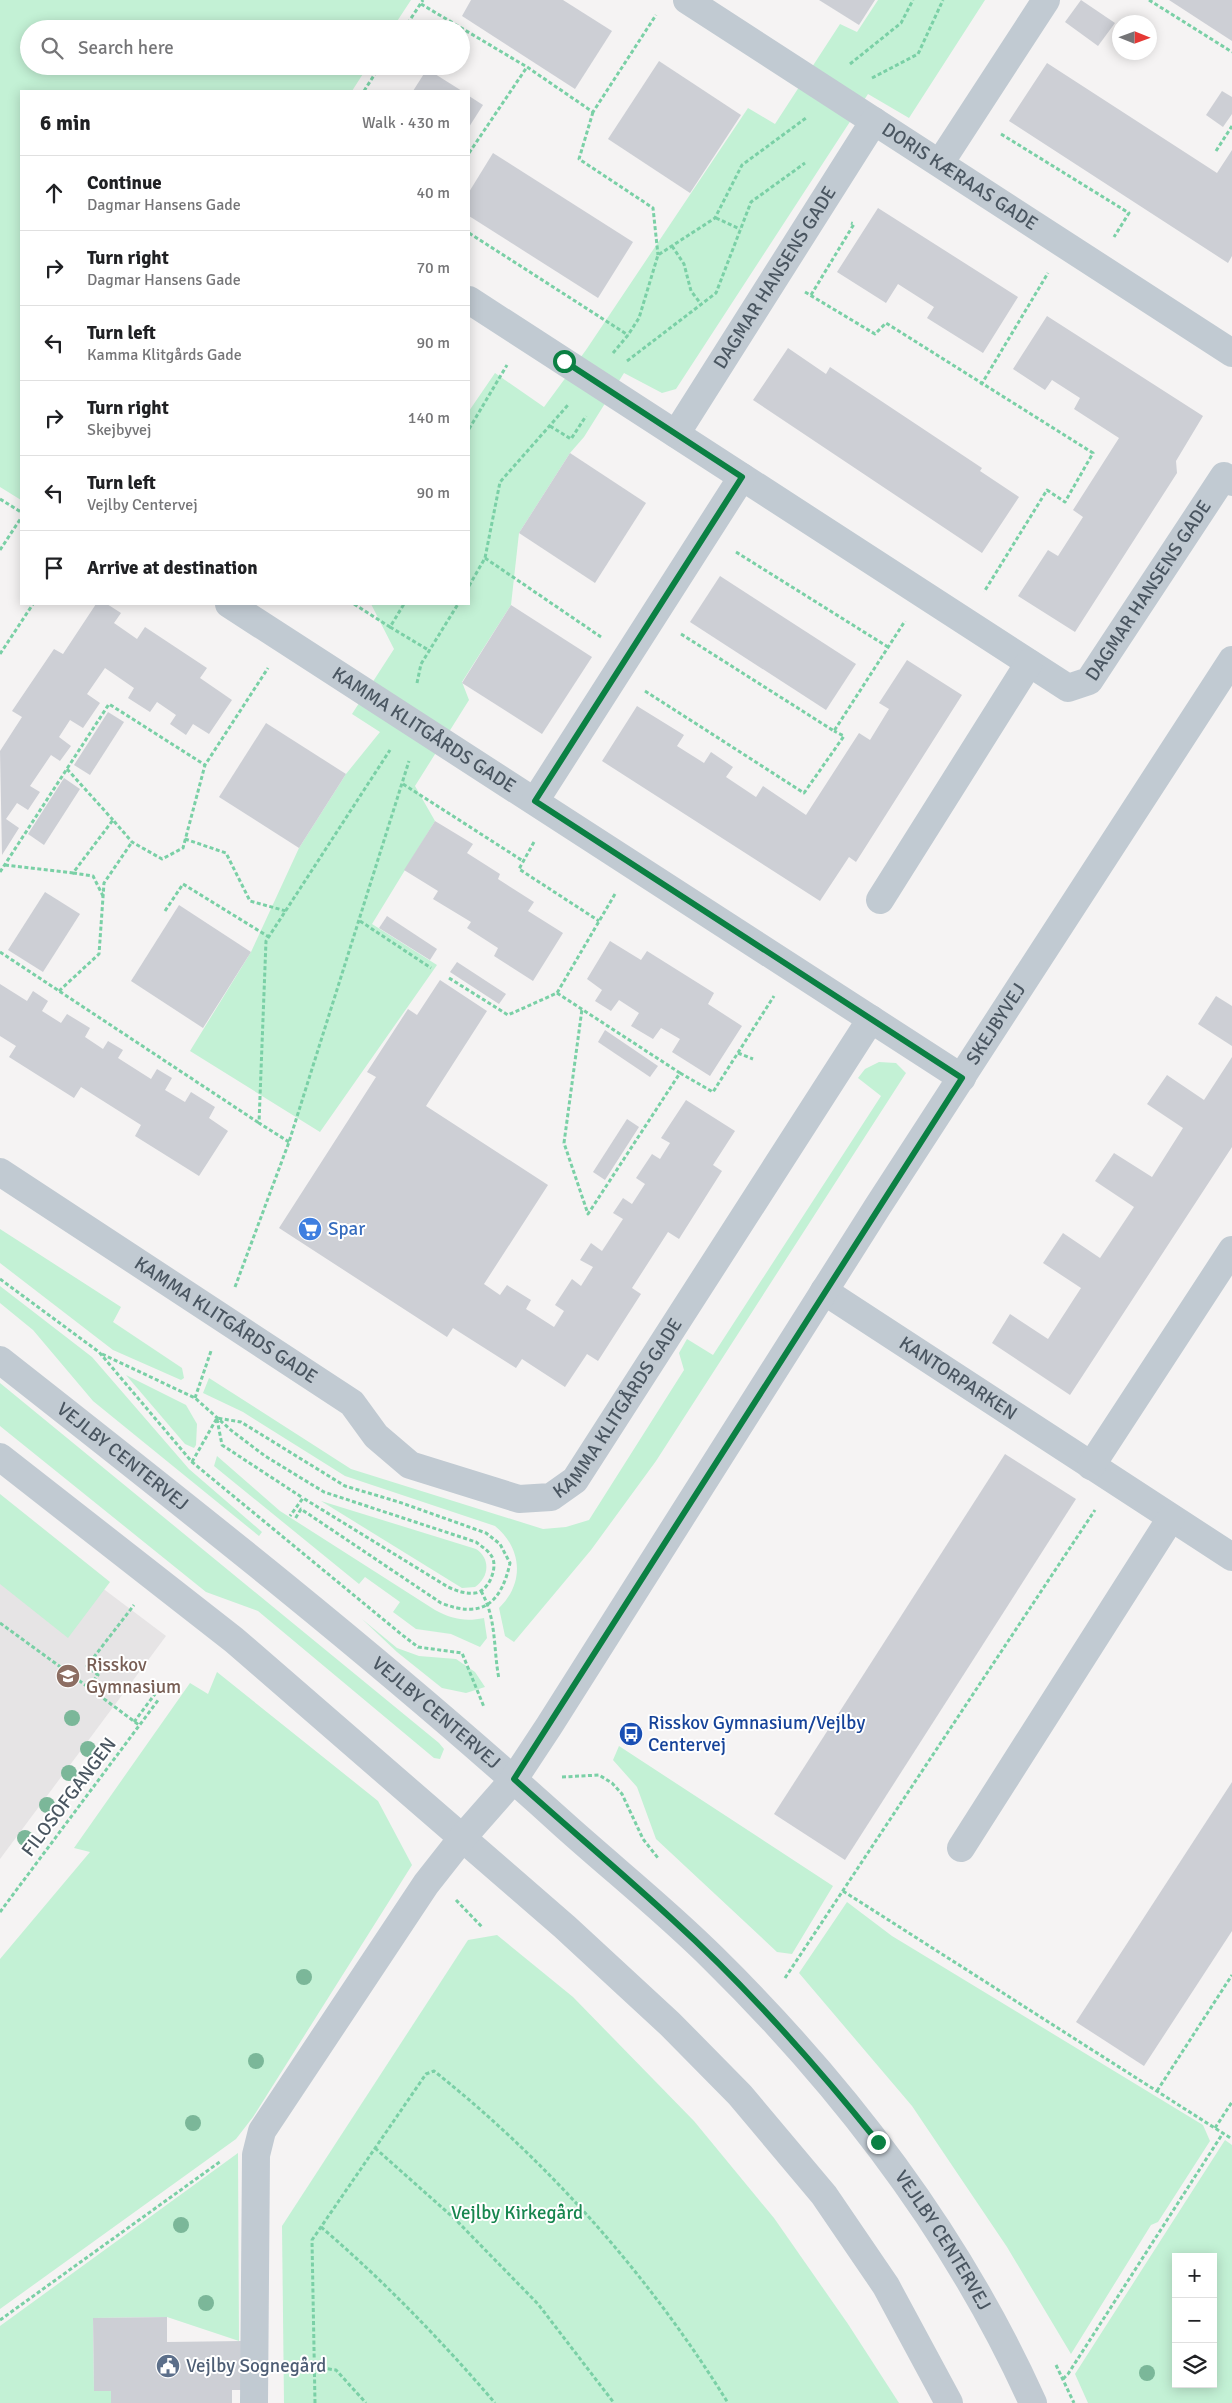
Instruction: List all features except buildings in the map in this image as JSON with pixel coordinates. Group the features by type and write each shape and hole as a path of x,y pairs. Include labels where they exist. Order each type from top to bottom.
{"street":[{"name":"DORIS KÆRAAS GADE","path":"687,0 1232,352"},
{"path":"940,163 1046,0"},
{"name":"DAGMAR HANSENS GADE","path":"676,434 874,121"},
{"name":"DAGMAR HANSENS GADE","path":"470,301 1068,688 1089,682 1229,473"},
{"path":"543,807 622,665 742,477"},
{"name":"KAMMA KLITGÅRDS GADE","path":"231,605 962,1078"},
{"name":"SKEJBYVEJ","path":"254,2403 256,2155 262,2131 426,1884 462,1837 514,1779 824,1291 1232,660"},
{"path":"880,900 1029,663"},
{"name":"KAMMA KLITGÅRDS GADE","path":"0,1172 224,1317 352,1403 376,1436 410,1465 519,1499 551,1498 574,1480 871,1019"},
{"path":"1091,1466 1232,1250"},
{"name":"KANTORPARKEN","path":"824,1291 1232,1557"},
{"name":"VEJLBY CENTERVEJ","path":"0,1360 226,1536 514,1779 680,1926 815,2064 878,2142 955,2253 1019,2372 1033,2403"},
{"path":"0,1457 156,1577 234,1640 598,1956 670,2024 740,2095 824,2195 886,2286 950,2403"},
{"path":"961,1848 1171,1518"}],"path":[{"path":"836,96 839,72 901,23 913,0"},
{"path":"658,255 715,218 742,165 836,96 918,54 943,0"},
{"path":"1149,0 1232,52"},
{"path":"410,20 422,2 451,20"},
{"path":"550,426 571,439 598,383 639,318 658,255 653,208 579,159 593,112 661,8"},
{"path":"470,32 527,67 593,112"},
{"path":"470,152 527,67"},
{"path":"365,90 374,75"},
{"path":"971,116 1129,212 1097,266"},
{"path":"1216,151 1232,126"},
{"path":"470,584 486,558 500,482 550,426 598,383 716,293 751,202 813,157"},
{"path":"715,218 740,229"},
{"path":"470,234 628,335"},
{"path":"981,385 1065,244"},
{"path":"672,246 684,264 691,291 701,304"},
{"path":"777,275 875,334 886,323 981,385 1093,453 1065,502 1047,490 966,622"},
{"path":"470,427 525,336"},
{"path":"0,500 20,511"},
{"path":"0,550 20,520"},
{"path":"706,534 888,647"},
{"path":"486,558 622,665 804,793 844,736 654,616"},
{"path":"834,731 922,593"},
{"path":"0,654 32,605"},
{"path":"356,605 430,651"},
{"path":"390,627 403,605"},
{"path":"195,1398 289,1142 403,784 411,753 410,720 421,664 457,605"},
{"path":"67,769 132,842 162,859 183,848 205,765 286,640"},
{"path":"0,872 109,704 205,765"},
{"path":"260,1123 266,941 410,720"},
{"path":"403,784 523,861"},
{"path":"543,807 519,869 599,921"},
{"path":"73,873 113,820"},
{"path":"185,839 226,853 250,901 286,911"},
{"path":"59,991 99,954 104,883 132,842"},
{"path":"5,865 93,876 103,896"},
{"path":"449,978 508,1015 557,993 632,865"},
{"path":"164,911 183,884 269,937"},
{"path":"360,921 431,968"},
{"path":"0,952 289,1142"},
{"path":"557,993 680,1073 713,1092 792,968"},
{"path":"582,1009 564,1143 588,1214 680,1073"},
{"path":"738,1052 753,1059"},
{"path":"0,1279 99,1352 195,1398 265,1456 324,1492 476,1542 488,1551 493,1559 494,1569 486,1587 477,1593 464,1593 448,1587 303,1498 222,1445 217,1418"},
{"path":"99,1352 192,1462 418,1647 462,1653 488,1716"},
{"path":"192,1462 217,1418"},
{"path":"217,1418 241,1422 345,1486 399,1502 486,1534 500,1544 510,1563 506,1582 498,1595 481,1608 468,1610 441,1603 301,1510 295,1519"},
{"path":"785,1978 1115,1481"},
{"path":"290,1516 303,1498"},
{"path":"88,1687 98,1675 87,1666 156,1577"},
{"path":"480,1591 488,1604 495,1630 499,1679"},
{"path":"0,1623 139,1726"},
{"path":"134,1722 155,1694"},
{"name":"FILOSOFGANGEN","path":"0,1912 159,1699"},
{"path":"843,1891 1232,2139"},
{"path":"1158,2091 1232,1975"},
{"path":"315,2403 312,2240 426,2074 434,2071 512,2137 560,2186 637,2275 692,2345 728,2403"},
{"path":"1215,2128 1232,2102"},
{"path":"0,2320 262,2131"},
{"path":"1063,2379 1223,2133"},
{"path":"376,2148 456,2220 538,2304 614,2403"},
{"path":"320,2227 375,2274 450,2350 495,2403"},
{"path":"315,2368 336,2370 366,2403"}],"shaded area":[{"name":"Risskov Gymnasium","path":"0,1511 166,1636 0,1859"}],"green space":[{"path":"0,0 411,0 398,20 20,20 20,75 362,75 353,90 20,90 20,499 0,487"},
{"path":"878,0 985,0 909,118 868,94 676,389 662,393 624,373 584,437 570,453 519,533 511,605 462,682 469,700 415,786 435,821 372,924 437,965 320,1132 190,1051 251,952 299,848 346,774 380,732 352,714 394,649 372,605 470,605 470,410 495,373 544,407 586,350 748,108 775,124 840,24 857,32"},
{"path":"879,1062 896,1063 906,1073 656,1461 591,1550 514,1642 505,1636 499,1608 513,1588 517,1566 511,1545 495,1526 345,1476 243,1412 203,1393 209,1378 351,1469 543,1529 566,1527 589,1520 684,1370 679,1353 687,1339 713,1355 881,1096 858,1078 865,1069"},
{"path":"0,1229 121,1307 113,1322 182,1368 184,1378 181,1380 113,1350 0,1263"},
{"path":"0,1286 92,1357 189,1469 262,1532 259,1536 93,1401 33,1330 0,1303"},
{"path":"126,1375 186,1405 197,1424 196,1445 194,1448 185,1444"},
{"path":"0,1383 439,1743 444,1749 440,1759 434,1758 258,1611 206,1592 0,1426"},
{"path":"217,1456 280,1511 435,1610 459,1619 484,1618 487,1638 480,1647 451,1634 416,1629 393,1612 400,1602 365,1577 359,1584 214,1466"},
{"path":"0,1494 110,1582 68,1638 0,1584"},
{"path":"321,1501 476,1549 481,1553 486,1563 483,1578 475,1587 462,1588"},
{"path":"362,1619 397,1648 419,1656 456,1659 475,1672 485,1687 466,1693 442,1688 397,1652"},
{"path":"217,1672 378,1801 412,1865 253,2117 236,2139 0,2309 0,1959 90,1852 74,1848 190,1683 208,1694"},
{"path":"619,1746 833,1886 792,1954 777,1952 656,1839 637,1787 613,1760"},
{"path":"847,1902 892,1936 1203,2125 1210,2141 1158,2222 1151,2225 1071,2354 1007,2247 912,2106 799,1973"},
{"name":"Vejlby Kirkegård","path":"497,1935 573,1997 694,2121 774,2218 848,2324 899,2403 284,2403 282,2226 468,1940"},
{"path":"1225,2140 1232,2145 1232,2403 1088,2403 1075,2374"},
{"path":"238,2153 239,2341 167,2317 93,2318 94,2391 111,2391 111,2403 0,2403 0,2326"}],"place":[{"name":"Spar","path":"310,1229"},
{"name":"Risskov Gymnasium","path":"68,1676"},
{"name":"Risskov Gymnasium/Vejlby Centervej","path":"631,1734"},
{"name":"Vejlby Sognegård","path":"168,2366"}],"route":[{"path":"564,361 742,477 535,801 962,1078 878,1206 514,1779 673,1920 715,1960 815,2064 878,2142"}]}
